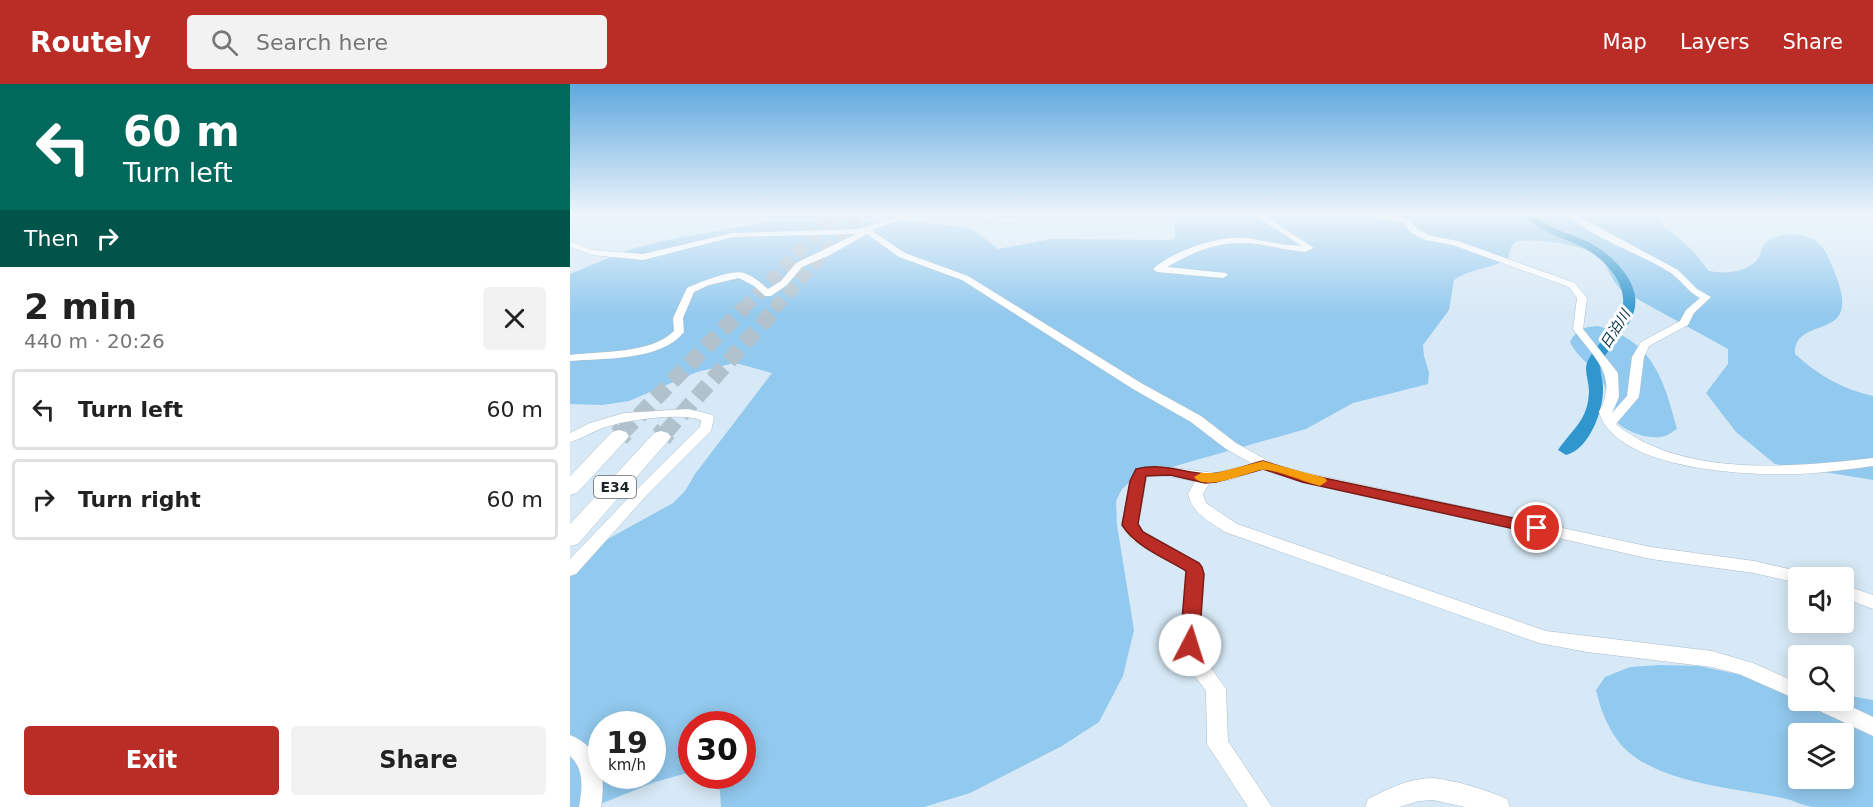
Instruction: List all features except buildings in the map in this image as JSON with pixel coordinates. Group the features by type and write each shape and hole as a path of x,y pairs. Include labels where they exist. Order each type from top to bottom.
{"highway":[{"name":"E34","path":"570,488 619,436"},
{"name":"E34","path":"570,538 661,437"}],"street":[{"path":"583,249 592,252 643,257 677,249"},
{"path":"570,358 660,347 675,338 679,332 678,318 685,297 697,286 727,276 740,275 757,284 768,294 784,283 806,261 833,249"},
{"path":"893,249 902,255 965,278 1137,386 1196,419 1231,446 1263,465 1302,478 1651,553 1754,567 1788,574"},
{"path":"1199,249 1158,269 1223,275"},
{"path":"1471,249 1572,285 1582,298 1578,329 1612,373 1613,397 1605,412 1609,424 1614,430 1647,450 1700,465 1789,471 1873,462"},
{"path":"1609,424 1633,397 1638,357 1645,344 1684,323 1690,312 1706,297 1694,291 1675,272 1629,249"},
{"path":"570,438 594,426 624,417 688,413 708,418 706,428 642,492 570,570"},
{"path":"1261,807 1218,744 1216,689 1196,662 1190,645 1196,574 1194,567 1137,536 1130,525 1137,481 1141,472 1170,471 1216,478 1263,465"},
{"path":"1205,478 1197,485 1194,492 1197,502 1231,528 1546,638 1594,647 1713,660 1750,670 1788,687"},
{"path":"1854,595 1873,602"},
{"path":"1838,711 1873,728"},
{"path":"570,745 577,748 592,768 594,783 590,807"},
{"path":"1376,807 1394,798 1426,789 1466,796 1499,807"}],"shaded area":[{"path":"633,249 1511,249 1508,259 1467,273 1454,280 1449,310 1423,345 1429,373 1428,384 1353,403 1306,429 1154,472 1132,480 1122,489 1116,501 1117,525 1134,630 1123,676 1099,722 1062,746 970,793 924,807 721,807 719,789 756,789 756,711 678,711 678,776 666,779 666,711 588,711 588,789 638,789 593,807 570,807 570,560 673,503 685,491 695,474 772,373 735,363 697,372 629,401 602,405 570,404 570,274"},
{"path":"1583,249 1691,249 1709,271 1722,272 1736,271 1749,266 1759,257 1762,249 1823,249 1836,276 1842,297 1841,312 1835,320 1805,334 1798,342 1795,354 1831,380 1873,396 1873,480 1775,464 1736,432 1706,393 1728,364 1728,349 1621,290 1601,259"},
{"path":"1598,326 1616,332 1631,341 1653,364 1667,394 1677,429 1665,436 1650,437 1634,433 1615,420 1611,414 1603,382 1570,342 1581,330"},
{"path":"1699,666 1788,685 1788,711 1854,711 1854,697 1873,700 1873,807 1814,807 1783,798 1694,782 1651,766 1632,755 1610,729 1596,690 1605,677 1630,667"}],"waterway":[{"name":"日泊川","path":"1566,450 1589,422 1596,397 1594,363 1623,323 1630,299 1627,286 1619,273 1594,249"}],"tunnel":[{"path":"743,309 802,249"},
{"path":"774,309 828,249"},
{"path":"622,433 744,308"},
{"path":"665,433 776,308"},
{"path":"661,437 666,431"},
{"path":"619,436 622,433"}],"slow traffic":[{"path":"1201,477 1216,478 1263,465 1302,478 1320,481"}],"route":[{"path":"1190,645 1196,574 1194,567 1137,536 1130,525 1137,481 1141,472 1170,471 1216,478 1263,465 1302,478 1537,528"}]}
